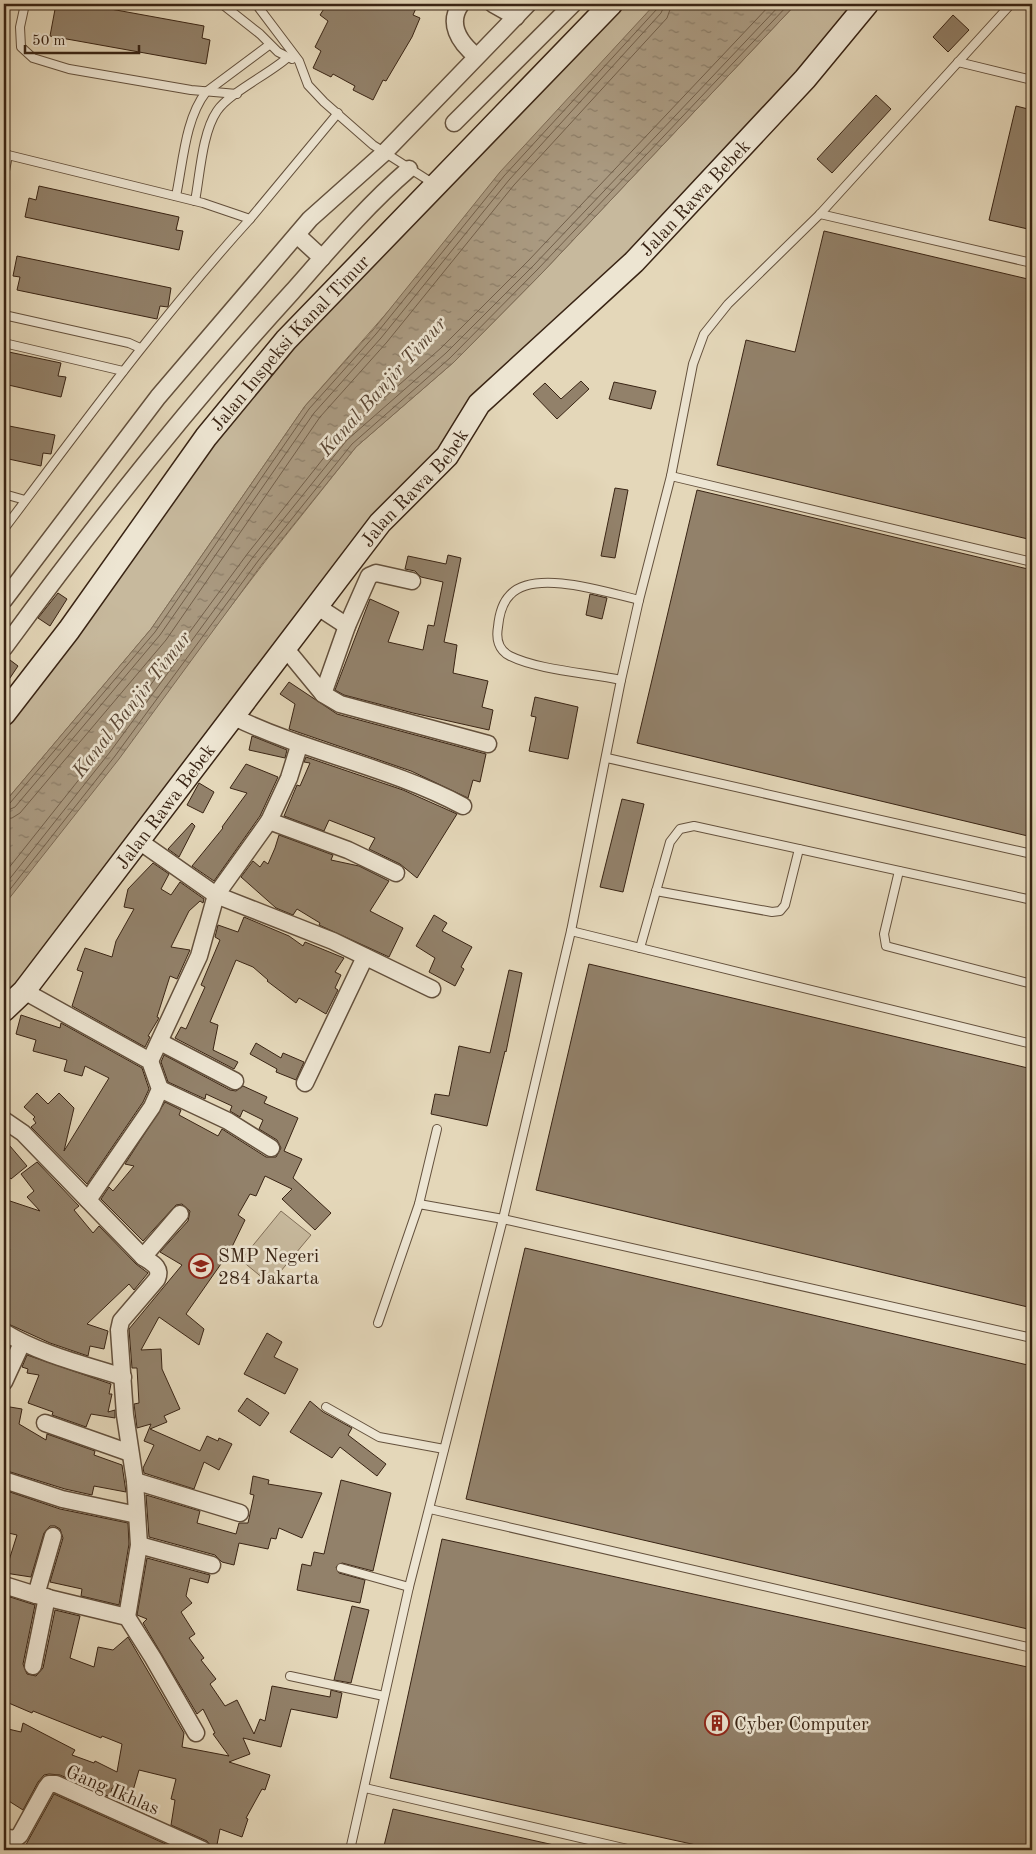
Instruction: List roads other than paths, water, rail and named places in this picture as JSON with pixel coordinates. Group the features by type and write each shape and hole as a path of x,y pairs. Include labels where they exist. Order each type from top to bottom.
{"street":[{"path":"461,4 454,21 456,31 460,40 476,56"},
{"path":"493,4 522,8"},
{"path":"454,123 573,4"},
{"name":"Jalan Inspeksi Kanal Timur","path":"4,714 69,630 206,437 286,340 434,185 612,4"},
{"name":"Jalan Rawa Bebek","path":"4,1010 24,991 380,524 447,456 479,404 634,262 805,78 867,4"},
{"path":"4,600 158,397 310,219 384,152 522,8"},
{"path":"4,648 70,558 248,340 322,258 409,169"},
{"path":"297,235 322,258"},
{"path":"323,694 347,626 372,574 412,581"},
{"path":"318,606 347,626"},
{"path":"286,648 323,694 340,704 488,744"},
{"path":"234,717 299,746 418,784 464,806"},
{"path":"150,1061 200,956 216,895 269,820 289,778 299,746"},
{"path":"269,820 356,853 396,873"},
{"path":"139,841 216,895 333,941 432,989"},
{"path":"305,1083 365,957"},
{"path":"24,991 150,1061 160,1089 152,1107 88,1200"},
{"path":"160,1042 235,1082"},
{"path":"160,1089 228,1121 271,1148"},
{"path":"4,1120 23,1133 143,1257 158,1268 160,1273 121,1321 122,1377 135,1481 139,1545 127,1617 196,1733"},
{"path":"143,1257 180,1214"},
{"path":"4,1332 22,1343 122,1377"},
{"path":"4,1382 22,1343"},
{"path":"45,1424 130,1453"},
{"path":"4,1480 62,1499 137,1515"},
{"path":"135,1481 240,1514"},
{"path":"33,1666 41,1596 53,1536"},
{"path":"139,1545 212,1565"},
{"path":"4,1585 127,1617"},
{"name":"Gang Ikhlas","path":"4,1837 15,1839 20,1835 46,1788 49,1784 56,1784 203,1850"}],"lane":[{"path":"25,4 20,26 21,46 33,58 69,69 206,92 237,94"},
{"path":"222,4 260,34 269,45 288,58 299,61"},
{"path":"256,4 299,61 308,85 338,114 384,152 434,185"},
{"path":"350,1850 409,1587 503,1219 571,931 638,600 671,476 693,364 704,334 728,304 820,214 1011,4"},
{"path":"176,196 194,113 206,92 269,45"},
{"path":"195,201 209,127 217,111 237,94 288,58"},
{"path":"958,62 1032,80"},
{"path":"4,529 140,348 338,114"},
{"path":"4,176 6,155 176,196 250,219"},
{"path":"820,214 1032,263"},
{"path":"4,315 129,343 140,348"},
{"path":"4,343 123,370"},
{"path":"671,476 1032,562"},
{"path":"4,494 25,500"},
{"path":"621,680 548,667 509,656 499,646 497,632 500,613 510,595 514,592 528,586 544,583 571,584 638,600"},
{"path":"607,758 1032,854"},
{"path":"640,948 670,842 680,829 694,826 1032,900"},
{"path":"656,891 772,912 780,911 785,905 798,849"},
{"path":"899,871 884,934 886,946 1032,984"},
{"path":"571,931 1032,1044"},
{"path":"378,1323 419,1204 437,1129"},
{"path":"419,1204 503,1219 1032,1338"},
{"path":"326,1407 379,1437 444,1449"},
{"path":"430,1510 1032,1648"},
{"path":"341,1568 409,1587"},
{"path":"290,1676 384,1696"},
{"path":"365,1788 632,1850"}],"water":[{"name":"Kanal Banjir Timur","path":"655,4 796,4 542,273 454,362 356,447 262,564 119,759 4,905 4,803 151,629 305,406 373,330 500,172"}],"place":[{"name":"SMP Negeri 284 Jakarta","path":"201,1266"},
{"name":"Cyber Computer","path":"717,1723"}]}
